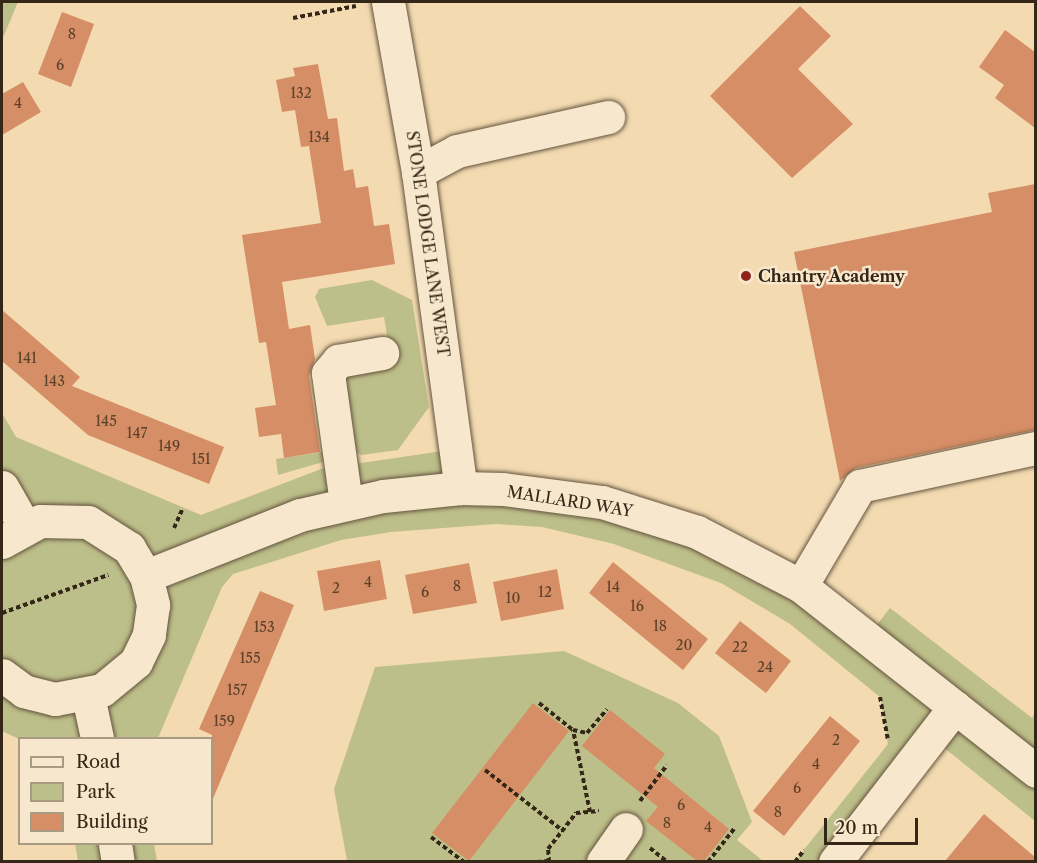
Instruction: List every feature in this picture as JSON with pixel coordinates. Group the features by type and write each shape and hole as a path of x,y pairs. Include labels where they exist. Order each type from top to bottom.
{"street":[{"name":"STONE LODGE LANE WEST","path":"378,3 418,172 461,488"},
{"path":"418,172 456,151 608,117"},
{"path":"346,503 328,373 338,361 382,353"},
{"path":"801,586 860,486 1035,448"},
{"path":"2,487 13,535 56,519 88,522 129,548 146,576 153,605 143,649 126,673 88,696 39,696 2,675"},
{"name":"MALLARD WAY","path":"146,576 264,528 346,503 461,488 549,493 640,512 732,548 801,586 1035,771"},
{"path":"88,696 97,737"},
{"path":"836,861 955,707"},
{"path":"601,861 630,818"},
{"path":"115,845 118,861"}],"path":[{"path":"292,18 378,3"},
{"path":"174,528 183,508"},
{"path":"2,613 110,574"},
{"path":"539,703 573,730 587,733 607,709"},
{"path":"573,730 590,812"},
{"path":"630,818 667,765"},
{"path":"485,770 563,831"},
{"path":"708,861 734,829"},
{"path":"431,837 464,861"},
{"path":"537,861 549,861"}],"green space":[{"path":"2,2 18,2 2,40"},
{"path":"372,280 412,300 429,407 398,450 361,455 348,445 339,390 352,374 392,367 384,317 327,326 315,297 319,289"},
{"path":"2,413 16,437 201,515 321,469 456,449 461,488 602,502 868,636 890,608 1032,718 1035,713 1035,821 932,738 835,861 795,861 888,744 880,697 790,624 721,583 614,544 542,527 496,524 391,532 341,540 233,574 222,587 158,737 18,739 2,731"},
{"path":"330,451 323,462 278,475 276,459"},
{"path":"564,651 678,703 719,736 752,822 737,840 763,861 347,861 334,789 375,667"},
{"path":"75,845 154,845 157,861 78,861"}],"building":[{"path":"800,6 831,36 798,69 853,124 792,178 710,96"},
{"path":"62,12 94,24 71,87 38,74"},
{"path":"1005,30 1035,52 1035,128 995,98 1004,85 979,67"},
{"path":"318,64 328,119 337,118 344,171 353,169 356,188 368,186 374,226 389,224 395,264 282,282 289,329 310,325 315,359 309,376 320,452 284,458 281,434 259,437 255,408 276,405 266,342 259,343 242,235 321,223 309,146 301,147 295,110 282,112 276,80 295,76 293,68"},
{"path":"23,82 41,112 2,135 2,94"},
{"path":"1035,184 1035,430 856,468 840,481 794,252 992,212 988,193"},
{"path":"2,310 80,377 72,386 224,447 209,484 88,435 2,361"},
{"path":"380,560 387,599 324,611 317,571"},
{"path":"613,562 708,639 683,670 589,593"},
{"path":"469,563 477,603 413,614 405,575"},
{"path":"557,569 564,609 501,621 493,582"},
{"path":"260,591 294,605 213,799 213,737 199,729"},
{"path":"740,621 791,661 766,693 715,653"},
{"path":"533,703 569,731 469,861 432,833"},
{"path":"610,710 665,754 654,768 729,829 704,861 697,861 646,821 658,807 582,746"},
{"path":"830,716 860,741 784,836 753,811"},
{"path":"984,814 1035,857 1035,861 945,861"}],"place":[{"name":"Chantry Academy","path":"746,276"}]}
